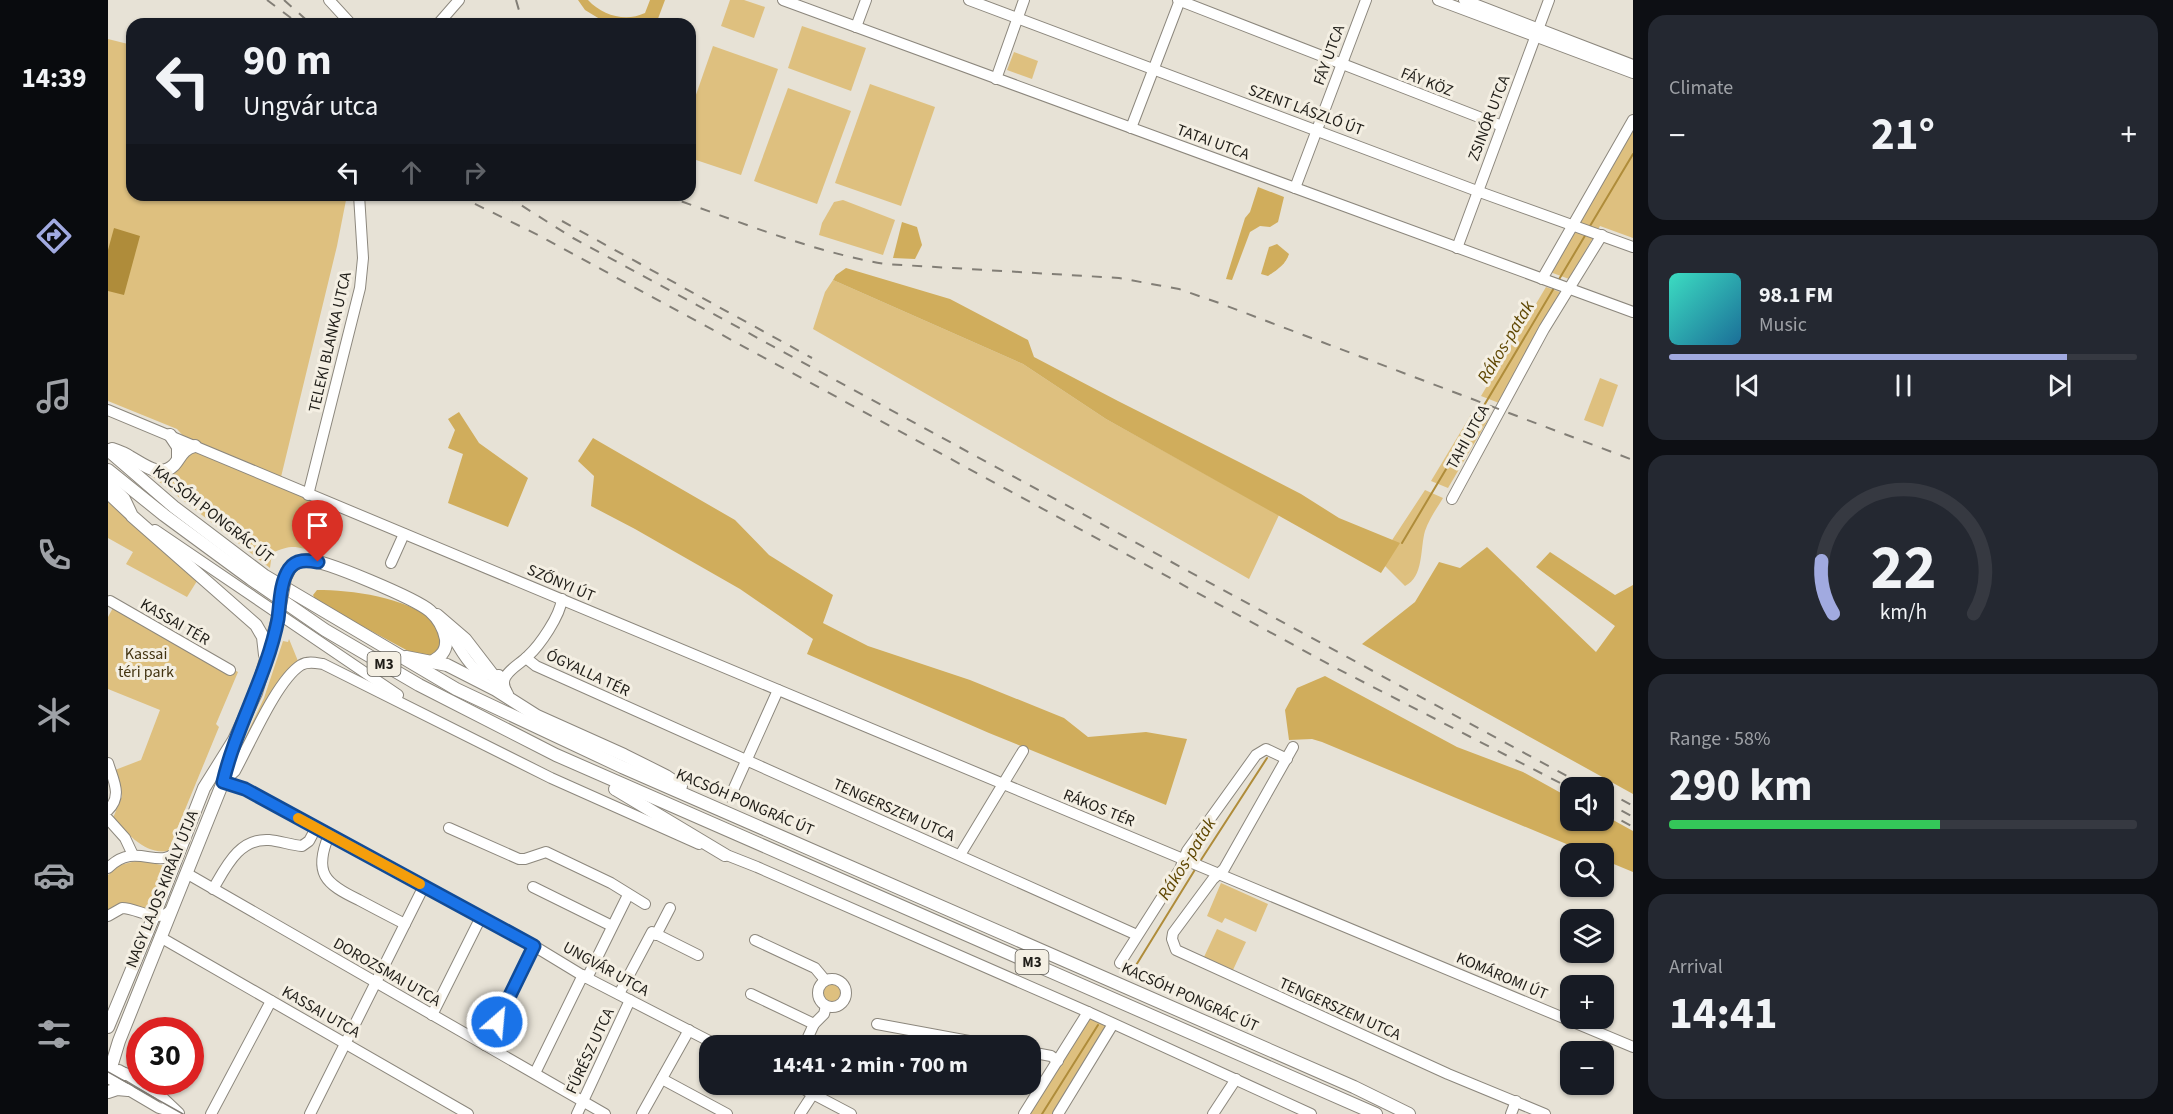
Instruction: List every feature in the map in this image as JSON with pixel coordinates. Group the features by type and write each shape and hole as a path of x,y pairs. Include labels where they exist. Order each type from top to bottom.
{"main road":[{"path":"170,435 178,447 178,457"},
{"path":"108,449 128,455 156,470 168,469 184,451 195,446"},
{"name":"KACSÓH PONGRÁC ÚT","path":"108,449 182,513 265,576 456,689 699,799 1354,1087 1409,1114"},
{"name":"KACSÓH PONGRÁC ÚT","path":"108,470 216,554 326,630 419,685 584,769 698,816 1376,1114"},
{"path":"108,483 124,499 132,516 259,629 266,652 265,668"},
{"name":"NAGY LAJOS KIRÁLY ÚTJA","path":"109,1070 170,911 223,782 234,740 265,668 277,623 285,578 290,568 303,560 318,562 396,593 432,614"},
{"path":"242,612 261,622 277,623"},
{"path":"432,614 444,632 446,644 442,654 433,661"},
{"path":"432,614 457,631 512,699"},
{"path":"392,653 447,665 512,699 537,716 666,776 699,799"},
{"name":"NAGY LAJOS KIRÁLY ÚTJA","path":"109,1023 204,788 234,740"},
{"path":"584,769 725,855"},
{"path":"109,1070 124,1074"},
{"path":"108,1092 117,1089 126,1090"}],"street":[{"path":"443,18 459,0"},
{"name":"TATAI UTCA","path":"783,0 1633,312"},
{"path":"856,27 866,0"},
{"name":"SZENT LÁSZLÓ ÚT","path":"969,0 1477,191 1633,247"},
{"path":"996,78 1024,0"},
{"path":"1131,128 1179,0"},
{"name":"FÁY KÖZ","path":"1179,0 1502,126"},
{"name":"FÁY UTCA","path":"1295,188 1366,0"},
{"path":"1438,0 1633,66"},
{"path":"1464,0 1633,73"},
{"name":"ZSINÓR UTCA","path":"1457,248 1549,0"},
{"path":"333,2 346,18"},
{"path":"1545,280 1633,120"},
{"name":"TELEKI BLANKA UTCA","path":"308,495 360,288 363,258 359,201"},
{"name":"TAHI UTCA","path":"1452,499 1568,288 1602,235"},
{"name":"SZŐNYI ÚT","path":"108,410 1002,784"},
{"path":"108,494 132,516 383,686 444,724"},
{"path":"391,563 404,534"},
{"path":"512,699 504,684 510,671 542,640 561,607 562,599"},
{"name":"KASSAI TÉR","path":"109,601 230,670"},
{"path":"432,614 449,631 474,669 492,676 510,671"},
{"path":"482,662 491,667 503,668 524,659"},
{"name":"ÓGYALLA TÉR","path":"524,659 639,713"},
{"path":"204,788 213,782 223,782 236,771 286,679 296,669 309,662 324,664 551,778 1088,1012 1311,1114"},
{"path":"730,797 778,690"},
{"name":"TENGERSZEM UTCA","path":"639,713 1137,935"},
{"path":"1219,873 1224,869 1293,747"},
{"path":"1120,963 1188,861 1187,851 1256,755 1266,750 1287,759"},
{"path":"960,855 1023,751"},
{"path":"108,764 117,790 116,800 108,810"},
{"name":"UNGVÁR UTCA","path":"223,782 245,789 534,946 585,977 699,1036"},
{"name":"RÁKOS TÉR","path":"1002,784 1359,932"},
{"path":"108,819 128,843 129,856"},
{"path":"309,841 316,828"},
{"path":"449,828 519,859 546,852 611,883 645,904"},
{"path":"213,889 232,857 250,844 270,840 302,846 309,841 329,835"},
{"path":"329,835 323,850 323,859 324,870 331,885 405,924"},
{"path":"108,868 129,856 167,859 172,857 180,847"},
{"name":"DOROZSMAI UTCA","path":"186,873 375,984 605,1114"},
{"name":"TENGERSZEM UTCA","path":"1219,873 1173,933 1172,939 1176,950 1448,1074 1545,1114"},
{"path":"315,1112 345,1043 424,886"},
{"path":"533,887 612,926"},
{"path":"535,1073 628,895"},
{"path":"108,916 122,908 128,908 151,919 163,916 170,911"},
{"path":"656,935 670,908"},
{"path":"432,1015 481,917"},
{"path":"619,994 652,932 698,955"},
{"name":"KOMÁROMI ÚT","path":"1359,932 1633,1047"},
{"name":"KASSAI UTCA","path":"160,937 468,1114"},
{"path":"755,940 814,968 825,980"},
{"path":"485,1045 534,946"},
{"path":"835,979 843,984 846,998 840,1005 825,1006 819,999 818,991 825,980 835,979"},
{"path":"752,994 814,1024"},
{"name":"FŰRÉSZ UTCA","path":"577,1114 630,1000"},
{"path":"211,1114 272,1001"},
{"path":"809,1035 814,1024 824,1014 825,1006"},
{"path":"1024,1114 1088,1012"},
{"path":"877,1024 931,1035"},
{"path":"1058,1114 1113,1024"},
{"path":"642,1114 689,1030"},
{"path":"1041,1054 1051,1056 1058,1061"},
{"path":"109,1070 126,1088"},
{"path":"124,1074 159,1094 180,1114"},
{"path":"662,1079 727,1114"},
{"path":"1213,1114 1236,1079"},
{"path":"137,1095 159,1108 180,1114"},
{"path":"800,1114 812,1095"},
{"path":"815,1095 851,1114"},
{"path":"1511,1114 1516,1101"}],"green space":[{"path":"730,0 744,0 765,7 754,38 721,26"},
{"path":"802,26 866,48 851,91 788,68"},
{"path":"108,39 126,44 126,201 346,201 281,477 281,483 328,506 316,553 299,548 285,548 272,553 270,568 139,466 154,473 196,450 177,429 108,401"},
{"path":"713,46 778,69 741,175 696,160 696,95"},
{"path":"1014,52 1038,61 1032,79 1007,70"},
{"path":"870,84 935,107 901,206 835,183"},
{"path":"788,88 851,111 817,204 754,181"},
{"path":"1633,127 1633,238 1600,226 1569,279 1550,272"},
{"path":"843,200 895,220 883,255 819,235 822,223 834,202"},
{"path":"833,280 1023,364 1106,419 1279,515 1249,579 813,329 825,292"},
{"path":"1546,287 1560,292 1499,403 1481,396"},
{"path":"1600,378 1618,385 1603,427 1584,420"},
{"path":"1472,413 1488,420 1448,488 1431,481"},
{"path":"1425,490 1443,498 1425,531 1420,562 1415,576 1405,586 1379,560"},
{"path":"108,498 197,581 187,597 126,564 133,552 108,538"},
{"name":"Kassai téri park","path":"115,604 238,672 216,724 219,727 168,851 152,850 137,842 113,818 122,796 115,770 141,760 160,710 108,689 108,617"},
{"path":"289,639 298,661 281,677 233,763 264,698 283,641 288,642"},
{"path":"140,860 165,866 148,911 108,911 108,875 120,865"},
{"path":"1221,883 1268,904 1256,932 1225,918 1222,923 1207,916"},
{"path":"1217,929 1246,942 1233,970 1204,957"},
{"path":"832,981 840,985 844,993 840,1001 832,1005 824,1001 820,993 824,985"},
{"path":"1094,1011 1111,1018 1052,1114 1029,1114"}],"shaded area":[{"path":"578,0 588,0 594,6 615,16 638,16 645,13 650,0 665,0 658,18 598,18 585,10"},
{"path":"1258,187 1284,197 1278,222 1270,227 1260,226 1250,232 1232,280 1226,279 1245,218 1250,212"},
{"path":"902,222 917,227 922,245 915,259 893,258"},
{"path":"114,228 140,236 124,295 108,291 108,250"},
{"path":"1277,244 1289,254 1288,258 1268,276 1261,274 1269,247"},
{"path":"846,268 950,299 1028,340 1034,357 1301,494 1339,518 1400,543 1381,573 1106,419 1023,364 833,280"},
{"path":"459,412 479,443 528,478 508,527 448,503 463,454 448,448 455,430 448,419"},
{"path":"593,438 735,520 769,555 833,595 823,623 868,646 970,680 1064,718 1088,737 1146,732 1187,739 1166,805 989,733 807,654 813,639 740,589 591,506 594,476 578,461"},
{"path":"1487,547 1596,652 1615,626 1536,567 1550,552 1615,595 1633,585 1633,794 1614,783 1614,777 1602,777 1362,644 1415,602 1439,562 1460,568"},
{"path":"317,590 346,591 378,596 409,606 422,613 434,623 443,637 436,656 421,658 316,601 313,595"},
{"path":"1325,676 1457,747 1523,772 1560,792 1560,831 1614,831 1614,821 1633,831 1633,872 1614,864 1614,843 1564,843 1322,742 1312,739 1289,740 1285,710 1297,688"}],"waterway":[{"name":"Rákos-patak","path":"1590,226 1633,154"},
{"name":"Rákos-patak","path":"1558,281 1586,234"},
{"name":"Rákos-patak","path":"1402,543 1554,288"},
{"name":"Rákos-patak","path":"1199,863 1267,758"},
{"name":"Rákos-patak","path":"1130,975 1196,868"},
{"name":"Rákos-patak","path":"1042,1114 1098,1025"}],"tram line":[{"path":"108,1072 183,1114"}],"railway":[{"path":"267,0 291,18"},
{"path":"284,0 304,18"},
{"path":"516,0 521,18"},
{"path":"469,201 538,235 1336,668 1560,783"},
{"path":"514,201 573,238 1569,777"},
{"path":"680,201 801,243 885,264 1119,278 1179,289 1633,460"},
{"path":"562,221 812,358"},
{"path":"1614,796 1633,806"},
{"path":"1614,807 1633,817"},
{"path":"1614,817 1633,827"}],"slow traffic":[{"path":"298,818 420,884"}],"route":[{"path":"318,562 299,561 287,572 265,668 234,740 223,782 245,789 534,946 497,1022"}]}
